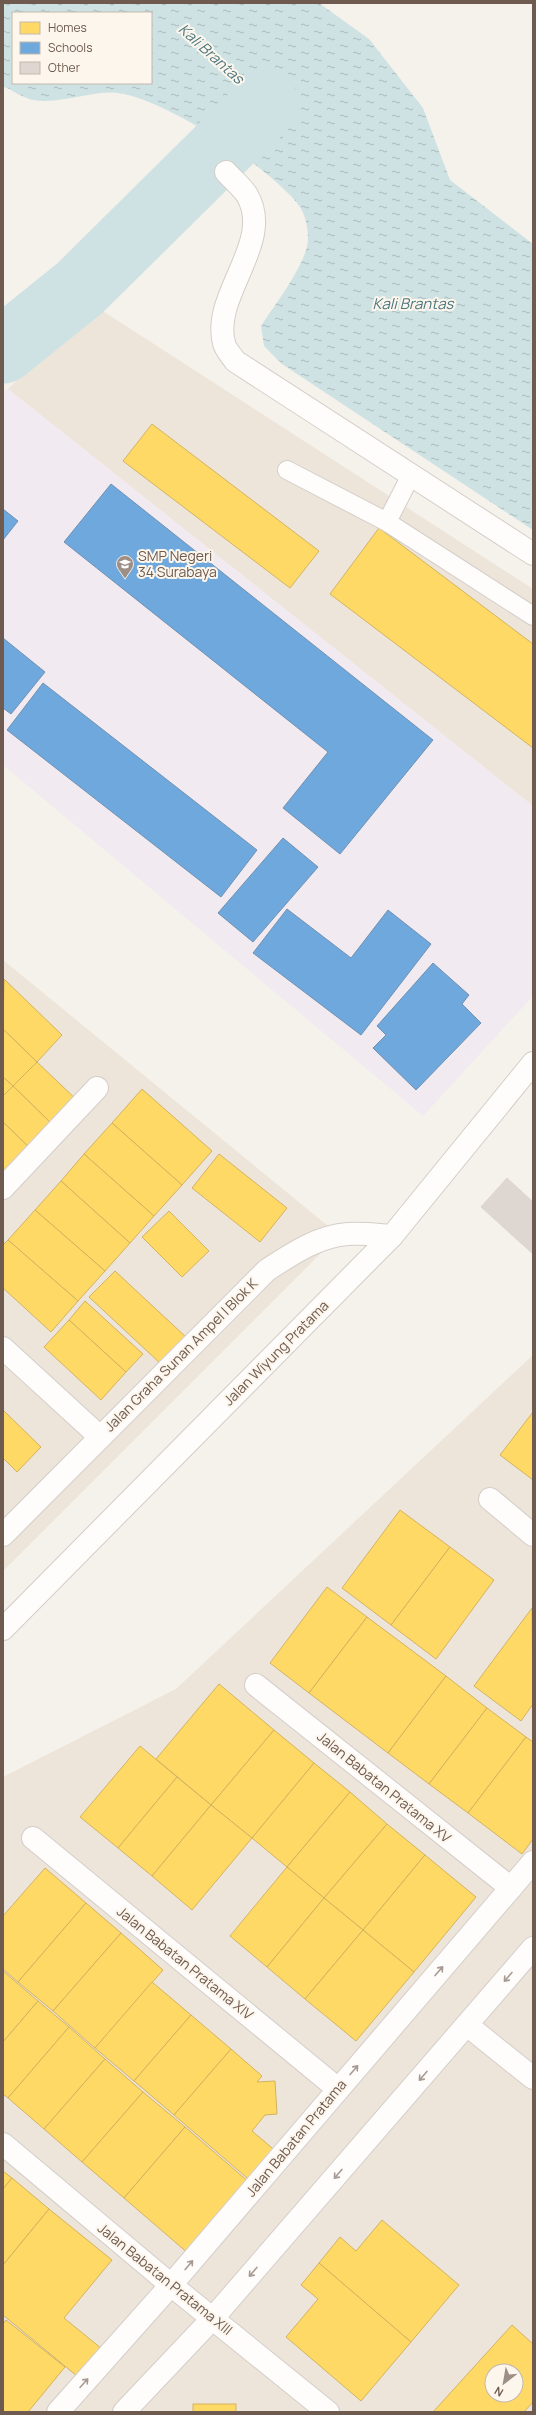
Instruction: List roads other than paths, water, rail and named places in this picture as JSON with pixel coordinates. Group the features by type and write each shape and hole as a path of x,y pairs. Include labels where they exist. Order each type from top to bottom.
{"street":[{"path":"226,172 247,196 252,209 253,226 251,244 231,291 222,325 224,344 235,362 533,554"},
{"name":"Jalan Wiyung Pratama","path":"3,1629 392,1236 533,1063"},
{"path":"3,1188 97,1088"},
{"name":"Jalan Graha Sunan Ampel I Blok K","path":"3,1535 267,1270 297,1251 322,1240 348,1234 392,1236"},
{"path":"3,1348 100,1436"},
{"path":"490,1499 533,1535"},
{"name":"Jalan Babatan Pratama XV","path":"256,1685 511,1888"},
{"name":"Jalan Babatan Pratama XIV","path":"33,1838 338,2089"},
{"name":"Jalan Babatan Pratama","path":"58,2412 172,2285 533,1862"},
{"path":"124,2412 213,2318 533,1948"},
{"path":"467,2025 533,2078"},
{"name":"Jalan Babatan Pratama XIII","path":"3,2144 172,2285 328,2412"}],"lane":[{"path":"287,470 387,522 533,616"},
{"path":"387,522 411,475"}],"water":[{"name":"Kali Brantas","path":"3,3 319,3 369,39 423,108 450,180 533,244 533,530 282,364 264,346 261,326 297,271 307,249 308,239 308,231 304,215 300,207 286,191 266,174 216,138 188,121 138,98 118,93 98,94 54,101 33,100 21,96 3,86"}],"waterway":[{"path":"3,350 80,288 266,104"}],"place":[{"name":"SMP Negeri 34 Surabaya","path":"125,579"}]}
